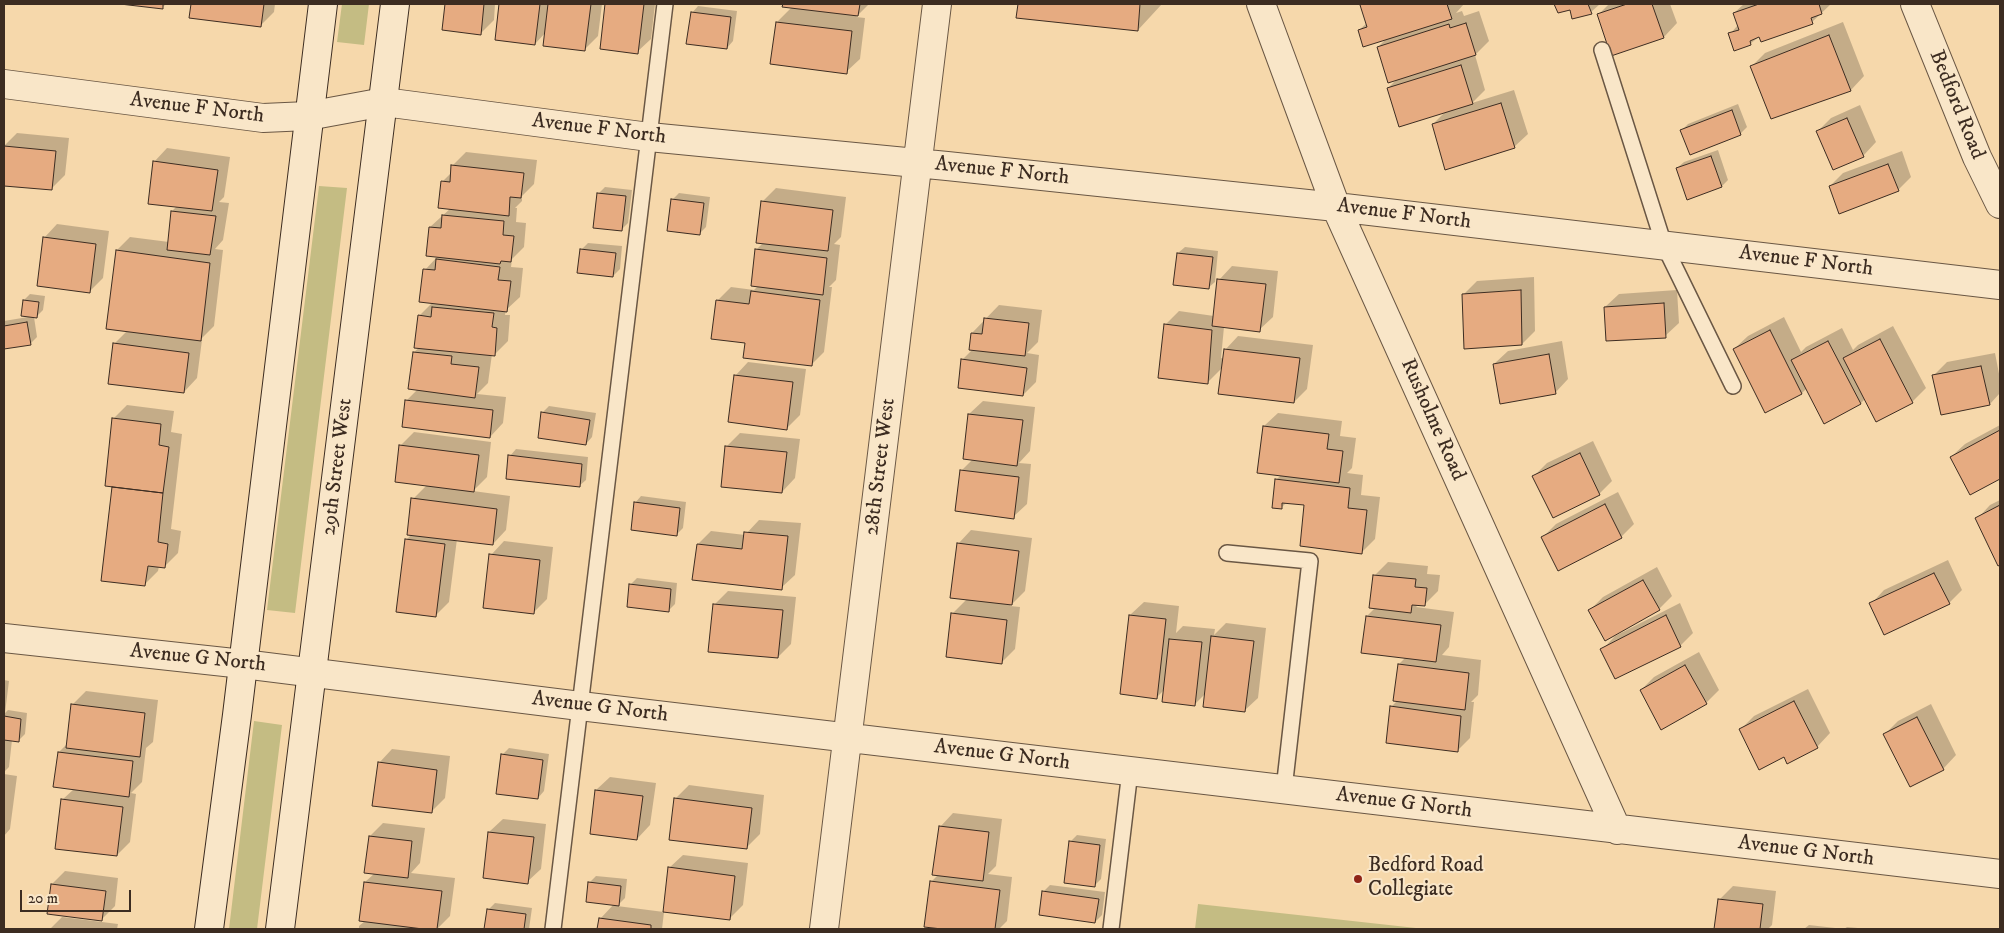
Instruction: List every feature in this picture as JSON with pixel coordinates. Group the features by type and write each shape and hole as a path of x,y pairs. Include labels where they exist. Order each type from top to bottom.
{"street":[{"path":"209,929 323,4"},
{"name":"29th Street West","path":"280,929 395,4"},
{"name":"28th Street West","path":"824,929 937,4"},
{"name":"Rusholme Road","path":"1261,4 1336,207 1617,830"},
{"name":"Bedford Road","path":"1915,4 1977,157 2000,204"},
{"name":"Avenue F North","path":"4,84 263,118 308,116 384,102 649,137 1336,207 2000,285"},
{"name":"Avenue G North","path":"4,638 243,664 1617,830 2000,874"}],"lane":[{"path":"553,929 665,4"},
{"path":"1602,50 1664,245 1733,386"},
{"path":"1227,553 1310,561 1284,789"},
{"path":"1111,929 1130,771"}],"shaded area":[{"path":"342,4 369,4 364,45 337,42"},
{"path":"319,186 347,188 295,613 267,610"},
{"path":"254,721 282,725 257,929 229,929"},
{"path":"1198,904 1425,929 1195,929"}],"building":[{"path":"120,4 163,4 163,9"},
{"path":"191,4 264,4 261,27 189,18"},
{"path":"445,4 484,4 481,35 442,30"},
{"path":"499,4 540,4 535,45 495,40"},
{"path":"548,4 591,4 585,51 543,46"},
{"path":"605,4 644,4 638,54 600,49"},
{"path":"783,4 860,4 858,16 782,7"},
{"path":"1018,4 1140,4 1138,31 1016,18"},
{"path":"1447,4 1452,19 1363,47 1358,30 1367,27 1360,5"},
{"path":"1554,4 1588,4 1592,14 1572,19 1570,10 1558,13"},
{"path":"1627,4 1652,4 1664,38 1611,56 1597,14"},
{"path":"1759,4 1819,4 1822,14 1811,18 1813,24 1761,42 1759,37 1750,41 1751,45 1734,51 1728,33 1739,30 1733,13"},
{"path":"691,12 731,17 727,49 686,44"},
{"path":"776,22 852,31 847,74 770,64"},
{"path":"1466,23 1476,55 1388,83 1377,47 1449,24 1450,28"},
{"path":"1829,35 1851,91 1771,119 1750,66"},
{"path":"1461,65 1473,104 1399,127 1387,88"},
{"path":"1501,103 1515,148 1445,170 1432,124"},
{"path":"1732,110 1741,135 1690,155 1680,130"},
{"path":"1847,118 1864,157 1833,170 1816,131"},
{"path":"4,146 56,151 52,190 4,186"},
{"path":"1711,156 1722,187 1687,200 1676,168"},
{"path":"153,161 218,170 212,211 148,204"},
{"path":"1888,164 1899,191 1839,214 1829,186"},
{"path":"451,165 524,173 521,198 510,197 509,216 438,208 441,181 450,182"},
{"path":"597,193 626,196 622,231 593,228"},
{"path":"671,199 704,203 700,235 667,231"},
{"path":"761,201 833,210 828,251 756,243"},
{"path":"171,211 216,216 210,255 167,250"},
{"path":"442,215 504,221 503,235 514,236 511,262 501,261 500,264 426,256 429,227 441,228"},
{"path":"43,237 96,244 90,293 37,286"},
{"path":"580,249 616,253 613,277 577,273"},
{"path":"755,249 827,258 823,295 751,286"},
{"path":"116,250 210,263 201,341 106,329"},
{"path":"1177,253 1213,257 1209,289 1173,285"},
{"path":"436,259 500,267 498,280 511,281 507,312 419,302 423,269 435,270"},
{"path":"1217,279 1266,284 1260,332 1212,326"},
{"path":"1521,290 1522,345 1464,349 1462,294"},
{"path":"751,291 820,300 812,366 743,358 745,343 711,339 716,300 749,304"},
{"path":"23,300 39,302 37,318 21,316"},
{"path":"1664,303 1666,338 1606,341 1604,307"},
{"path":"432,307 494,313 492,327 497,328 495,356 414,348 418,315 431,317"},
{"path":"984,318 1029,323 1025,356 969,350 971,333 982,334"},
{"path":"27,322 31,345 4,349 4,326"},
{"path":"1164,324 1212,330 1208,384 1158,378"},
{"path":"1770,330 1802,394 1765,413 1733,349"},
{"path":"1880,339 1913,403 1876,422 1843,358"},
{"path":"1828,341 1861,404 1824,424 1791,360"},
{"path":"113,343 189,353 184,393 108,384"},
{"path":"1224,349 1300,358 1294,403 1218,394"},
{"path":"413,352 452,356 451,364 479,367 475,398 408,389"},
{"path":"1549,354 1556,394 1500,404 1493,364"},
{"path":"961,359 1027,368 1023,396 958,388"},
{"path":"1981,366 1990,405 1941,415 1932,375"},
{"path":"734,375 793,382 787,430 728,422"},
{"path":"405,400 493,410 490,438 402,427"},
{"path":"541,412 590,420 586,445 538,438"},
{"path":"968,414 1023,420 1017,466 963,459"},
{"path":"112,418 161,424 159,445 169,447 163,493 105,486"},
{"path":"1263,426 1329,434 1327,449 1343,451 1339,483 1257,473"},
{"path":"2000,430 2000,479 1970,495 1950,457"},
{"path":"399,445 479,455 474,492 395,482"},
{"path":"725,446 787,452 782,493 721,487"},
{"path":"1580,453 1600,495 1553,518 1532,476"},
{"path":"508,455 582,464 580,487 506,479"},
{"path":"960,470 1019,477 1014,519 955,511"},
{"path":"1275,479 1350,488 1348,508 1367,510 1362,554 1300,546 1304,505 1282,503 1282,509 1272,508"},
{"path":"112,487 163,493 158,542 168,544 165,568 148,566 145,586 101,581"},
{"path":"411,498 497,509 493,545 407,535"},
{"path":"634,502 680,508 677,536 631,530"},
{"path":"1605,504 1622,538 1558,571 1541,537"},
{"path":"2000,505 2000,565 1998,566 1975,518"},
{"path":"744,532 788,536 782,590 692,580 697,544 742,549"},
{"path":"405,539 445,544 436,617 396,612"},
{"path":"957,543 1019,551 1012,605 950,598"},
{"path":"489,554 540,560 534,614 483,608"},
{"path":"1934,573 1950,604 1884,635 1869,603"},
{"path":"1373,575 1416,579 1415,587 1427,588 1425,606 1412,605 1411,613 1369,608"},
{"path":"1643,580 1660,610 1605,641 1588,610"},
{"path":"629,584 671,589 669,612 627,607"},
{"path":"713,604 783,610 778,658 708,652"},
{"path":"951,613 1007,620 1002,664 946,657"},
{"path":"1129,615 1166,619 1157,699 1120,694"},
{"path":"1666,615 1681,647 1615,679 1600,649"},
{"path":"1366,616 1441,625 1436,662 1361,653"},
{"path":"1211,636 1254,641 1245,712 1203,707"},
{"path":"1169,639 1202,642 1195,706 1162,702"},
{"path":"1398,664 1469,673 1465,710 1393,701"},
{"path":"1685,665 1707,704 1661,730 1640,690"},
{"path":"1794,701 1818,748 1787,764 1784,757 1759,770 1739,729"},
{"path":"71,704 145,713 140,757 66,748"},
{"path":"1390,706 1461,716 1458,752 1386,743"},
{"path":"4,716 21,719 19,742 4,740"},
{"path":"1917,717 1944,770 1910,787 1883,734"},
{"path":"58,752 133,761 129,797 53,787"},
{"path":"501,754 543,760 538,799 496,794"},
{"path":"378,762 437,770 432,813 372,806"},
{"path":"595,790 643,796 637,840 590,834"},
{"path":"674,798 752,808 747,849 669,840"},
{"path":"61,799 123,807 117,856 55,849"},
{"path":"939,826 989,832 983,881 932,875"},
{"path":"488,832 534,837 528,884 483,878"},
{"path":"369,836 412,841 408,878 364,873"},
{"path":"1069,841 1100,845 1095,887 1064,883"},
{"path":"668,867 735,876 730,920 663,912"},
{"path":"930,881 1000,890 995,929 924,927"},
{"path":"364,882 442,891 437,929 359,921"},
{"path":"588,882 621,886 619,906 586,902"},
{"path":"51,884 106,891 102,921 47,914"},
{"path":"1042,891 1099,899 1095,923 1039,915"},
{"path":"1718,899 1763,904 1760,929 1714,929"},
{"path":"487,909 526,914 524,929 484,929"},
{"path":"599,918 651,925 651,929 597,929"}],"place":[{"name":"Bedford Road Collegiate","path":"1358,879"}]}
